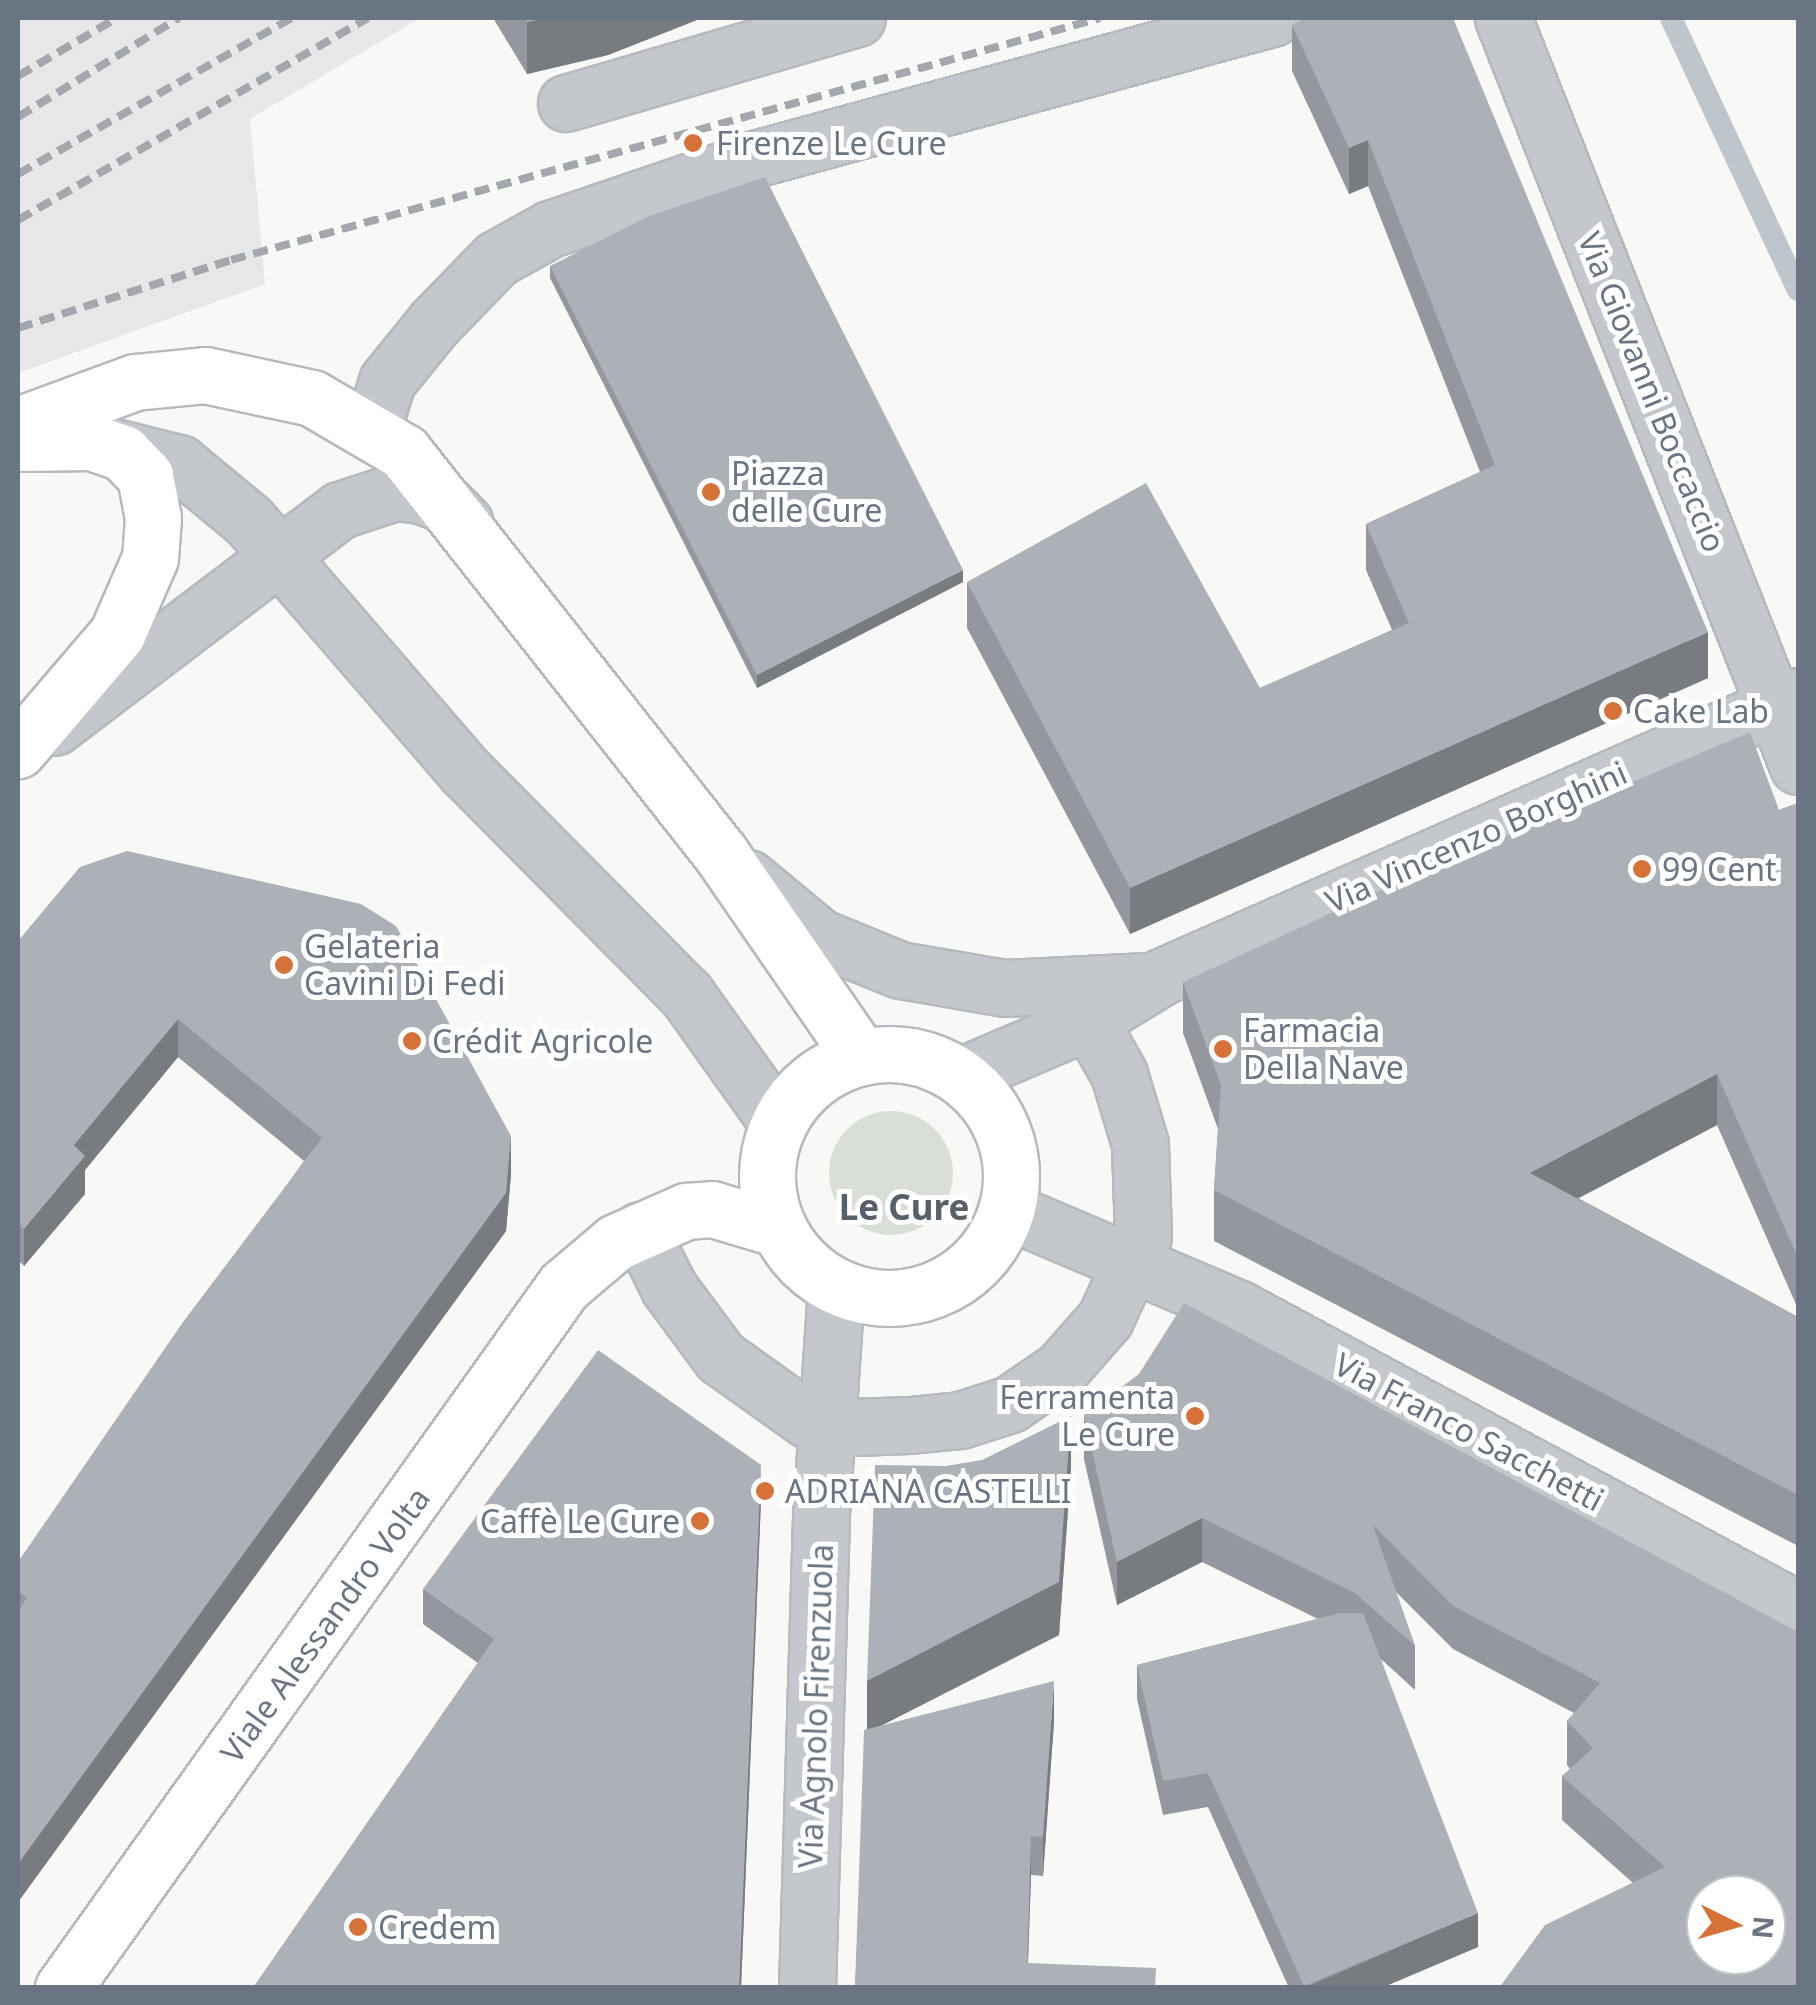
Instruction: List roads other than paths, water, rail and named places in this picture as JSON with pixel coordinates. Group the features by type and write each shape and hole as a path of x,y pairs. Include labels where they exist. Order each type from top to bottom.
{"main road":[{"path":"18,425 136,382 205,375 286,389 372,430 427,474 465,522 720,854 861,1056"},
{"path":"18,443 91,442 123,452 144,476 153,518 150,558 117,634 18,752"},
{"path":"861,1056 915,1056 960,1076 1004,1134 1011,1169 1006,1210 970,1267 942,1287 888,1298 836,1286 810,1269 779,1229 767,1170 778,1124 812,1081 861,1056"},
{"path":"640,1230 686,1211 712,1209 779,1229"},
{"name":"Viale Alessandro Volta","path":"63,1988 348,1596 546,1309 587,1263 640,1230"}],"street":[{"path":"566,103 857,18"},
{"path":"372,430 387,381 434,322 496,259 550,229 758,158 1272,18"},
{"name":"Via Giovanni Boccaccio","path":"1503,18 1787,700 1798,766"},
{"path":"91,442 179,463 278,554 466,772 662,967 778,1124"},
{"path":"18,752 340,510 394,492 434,498 465,522"},
{"name":"Via Vincenzo Borghini","path":"1155,980 1787,700"},
{"path":"720,854 819,937 900,970 1005,988 1155,980"},
{"path":"960,1076 1089,1021 1155,980"},
{"path":"640,1230 669,1288 720,1357 786,1408 825,1425 960,1420 1010,1404 1084,1345 1136,1262 1146,1190 1140,1144 1119,1074 1089,1021"},
{"path":"1006,1210 1136,1262"},
{"name":"Via Franco Sacchetti","path":"1136,1262 1239,1308 1798,1610"},
{"path":"825,1425 836,1286"},
{"name":"Via Agnolo Firenzuola","path":"807,1988 825,1425"}],"waterway":[{"path":"1671,18 1798,290"}],"railway":[{"path":"18,76 117,18"},
{"path":"18,117 179,18"},
{"path":"18,174 292,18"},
{"path":"18,220 368,18"},
{"path":"18,328 231,260 1100,18"}],"place":[{"name":"Firenze Le Cure","path":"693,143"},
{"name":"Piazza delle Cure","path":"711,492"},
{"name":"Cake Lab","path":"1613,711"},
{"name":"99 Cent","path":"1642,869"},
{"name":"Gelateria Cavini Di Fedi","path":"284,965"},
{"name":"Crédit Agricole","path":"412,1041"},
{"name":"Farmacia Della Nave","path":"1223,1049"},
{"name":"Ferramenta Le Cure","path":"1195,1416"},
{"name":"ADRIANA CASTELLI","path":"765,1491"},
{"name":"Caffè Le Cure","path":"700,1521"},
{"name":"Credem","path":"358,1927"}],"district":[{"name":"Le Cure","path":"904,1207"}]}
